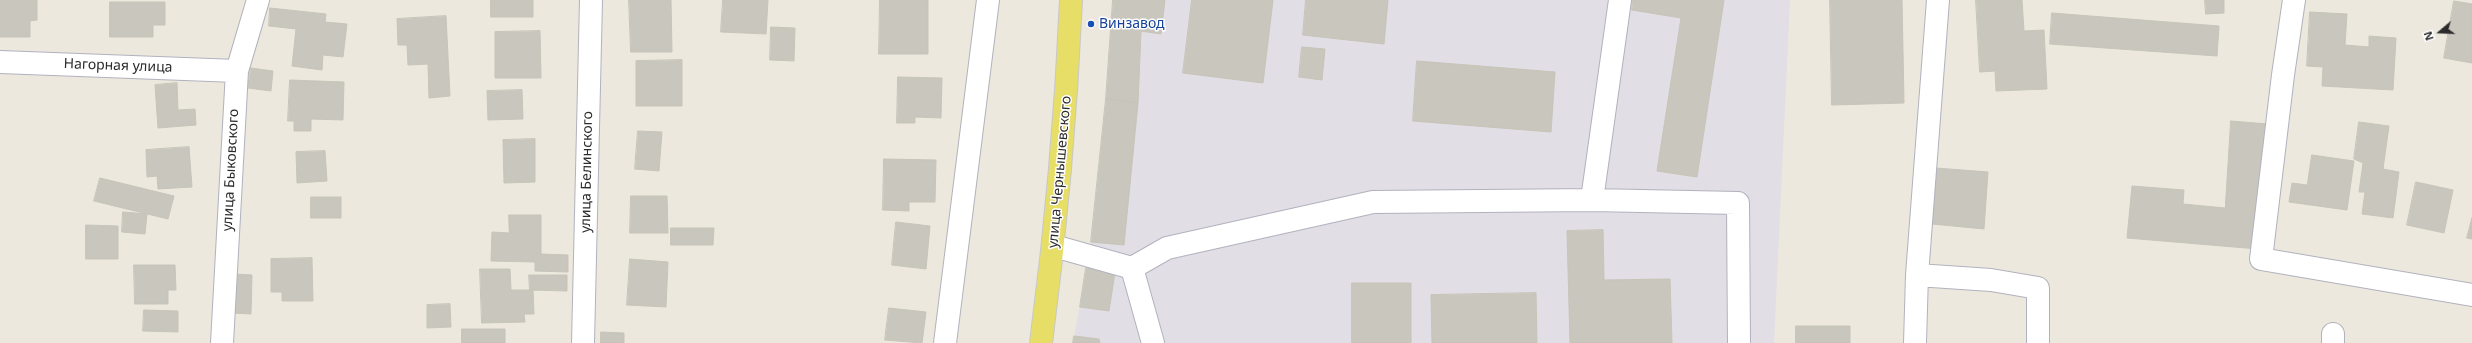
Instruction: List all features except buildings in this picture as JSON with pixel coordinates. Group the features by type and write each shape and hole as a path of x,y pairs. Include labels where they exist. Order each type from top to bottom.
{"main road":[{"name":"улица Чернышевского","path":"1041,343 1054,246 1068,74 1071,0"}],"street":[{"name":"улица Быковского","path":"222,343 237,71 258,0"},
{"name":"улица Белинского","path":"583,343 591,0"},
{"path":"945,343 988,0"},
{"path":"1592,200 1620,0"},
{"path":"1915,343 1917,275 1938,0"},
{"path":"2294,0 2283,75 2261,259 2472,295"},
{"name":"Нагорная улица","path":"0,62 237,71"},
{"path":"1054,246 1132,268 1167,248 1373,202 1592,200 1738,203 1739,343"},
{"path":"1132,268 1153,343"},
{"path":"1917,275 1991,280 2038,288 2038,343"}],"shaded area":[{"path":"1113,0 1790,0 1774,343 1073,343 1091,242 1106,99"}],"place":[{"name":"Винзавод","path":"1091,24"}]}
